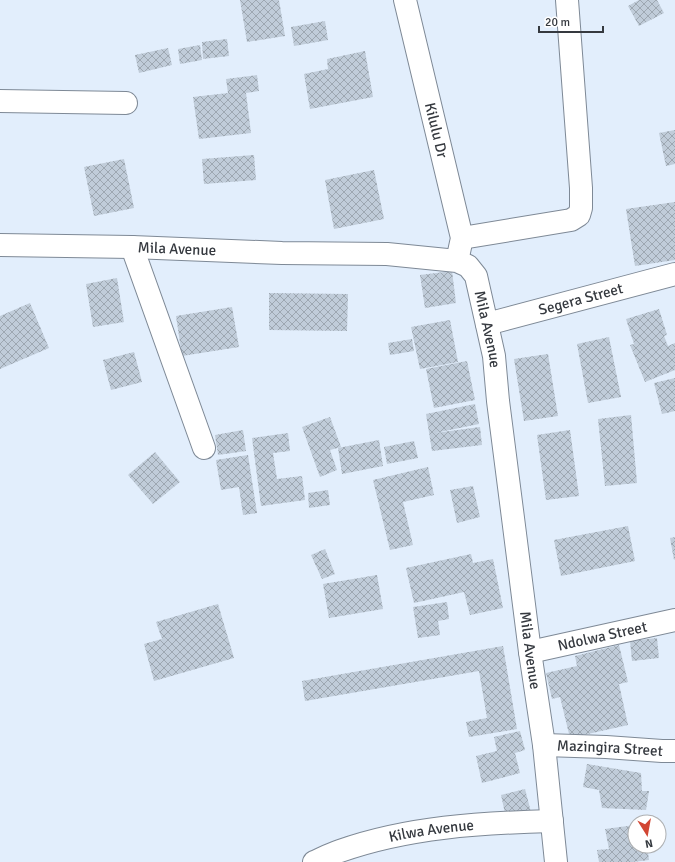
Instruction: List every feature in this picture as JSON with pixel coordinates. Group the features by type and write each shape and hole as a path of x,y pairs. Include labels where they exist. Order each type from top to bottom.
{"street":[{"name":"Kilulu Dr","path":"405,0 462,238 457,261"},
{"path":"462,238 564,222 579,215 581,208 581,188 567,0"},
{"path":"0,100 126,103"},
{"name":"Mila Avenue","path":"0,245 132,247 282,253 387,254 457,261 468,266 476,276 494,356 512,518 544,744 556,862"},
{"path":"132,247 204,448"},
{"name":"Segera Street","path":"487,324 675,274"},
{"name":"Ndolwa Street","path":"530,652 675,620"},
{"name":"Mazingira Street","path":"544,744 606,746 675,752"},
{"name":"Kilwa Avenue","path":"314,862 339,851 373,841 439,828 500,822 552,821"}],"building":[{"path":"240,0 279,0 285,36 247,42"},
{"path":"639,0 657,0 664,13 639,26 628,6"},
{"path":"325,21 328,40 294,46 291,27"},
{"path":"227,39 229,56 203,59 202,42"},
{"path":"200,45 202,60 180,64 178,49"},
{"path":"168,48 172,65 139,73 135,55"},
{"path":"365,51 373,97 310,109 304,74 328,69 327,59"},
{"path":"257,75 259,91 246,93 251,133 199,139 193,97 228,93 226,79"},
{"path":"675,130 675,164 666,166 659,133"},
{"path":"254,155 256,180 204,184 202,159"},
{"path":"124,159 134,208 94,216 84,167"},
{"path":"374,170 384,219 334,229 325,180"},
{"path":"675,202 675,260 635,266 626,209"},
{"path":"452,271 456,303 425,308 420,275"},
{"path":"117,278 124,322 93,327 86,284"},
{"path":"269,293 348,294 347,331 269,330"},
{"path":"30,303 49,348 0,369 0,316"},
{"path":"232,307 239,347 182,356 176,316"},
{"path":"659,309 667,335 664,336 668,346 675,343 675,370 645,382 630,345 634,344 626,319"},
{"path":"450,320 458,362 420,369 411,327"},
{"path":"609,337 621,397 588,403 577,344"},
{"path":"412,339 414,351 390,355 388,343"},
{"path":"134,352 142,382 111,390 103,360"},
{"path":"548,354 558,416 524,421 514,359"},
{"path":"467,361 475,400 434,408 426,369"},
{"path":"675,378 675,411 662,414 654,383"},
{"path":"475,404 479,424 435,433 480,427 482,445 432,451 426,414"},
{"path":"631,415 637,483 605,486 598,419"},
{"path":"330,417 341,447 330,450 337,470 320,477 302,427"},
{"path":"243,430 246,451 218,455 215,435"},
{"path":"570,430 579,496 546,500 537,435"},
{"path":"288,433 290,451 273,453 277,479 302,476 305,500 261,506 252,438"},
{"path":"379,440 383,466 342,474 338,448"},
{"path":"414,441 418,458 387,464 384,447"},
{"path":"155,452 180,482 153,504 128,475"},
{"path":"248,455 257,513 243,515 239,487 221,490 216,460"},
{"path":"428,467 434,495 403,502 413,545 390,550 373,480"},
{"path":"473,486 480,517 457,523 450,490"},
{"path":"328,490 330,505 309,508 308,493"},
{"path":"628,526 635,561 561,576 554,540"},
{"path":"675,537 675,559 674,560 670,538"},
{"path":"325,549 335,574 322,579 311,555"},
{"path":"471,554 473,563 493,559 503,608 470,615 464,592 414,603 406,568"},
{"path":"377,575 383,609 329,618 323,584"},
{"path":"447,602 449,619 438,621 440,635 418,638 413,607"},
{"path":"218,604 234,658 154,681 144,644 162,639 156,622"},
{"path":"657,638 659,658 632,661 630,641"},
{"path":"619,645 628,682 619,684 628,725 570,738 560,697 552,699 546,673 577,666 575,656"},
{"path":"503,646 517,729 469,737 466,722 487,718 479,671 305,701 302,681"},
{"path":"520,731 525,750 515,753 520,773 482,783 476,756 497,751 494,737"},
{"path":"587,764 641,773 642,791 649,791 646,810 602,808 599,790 583,787"},
{"path":"525,789 531,812 506,818 501,795"},
{"path":"627,826 627,854 648,854 649,860 633,862 599,862 597,850 609,849 605,829"}]}
